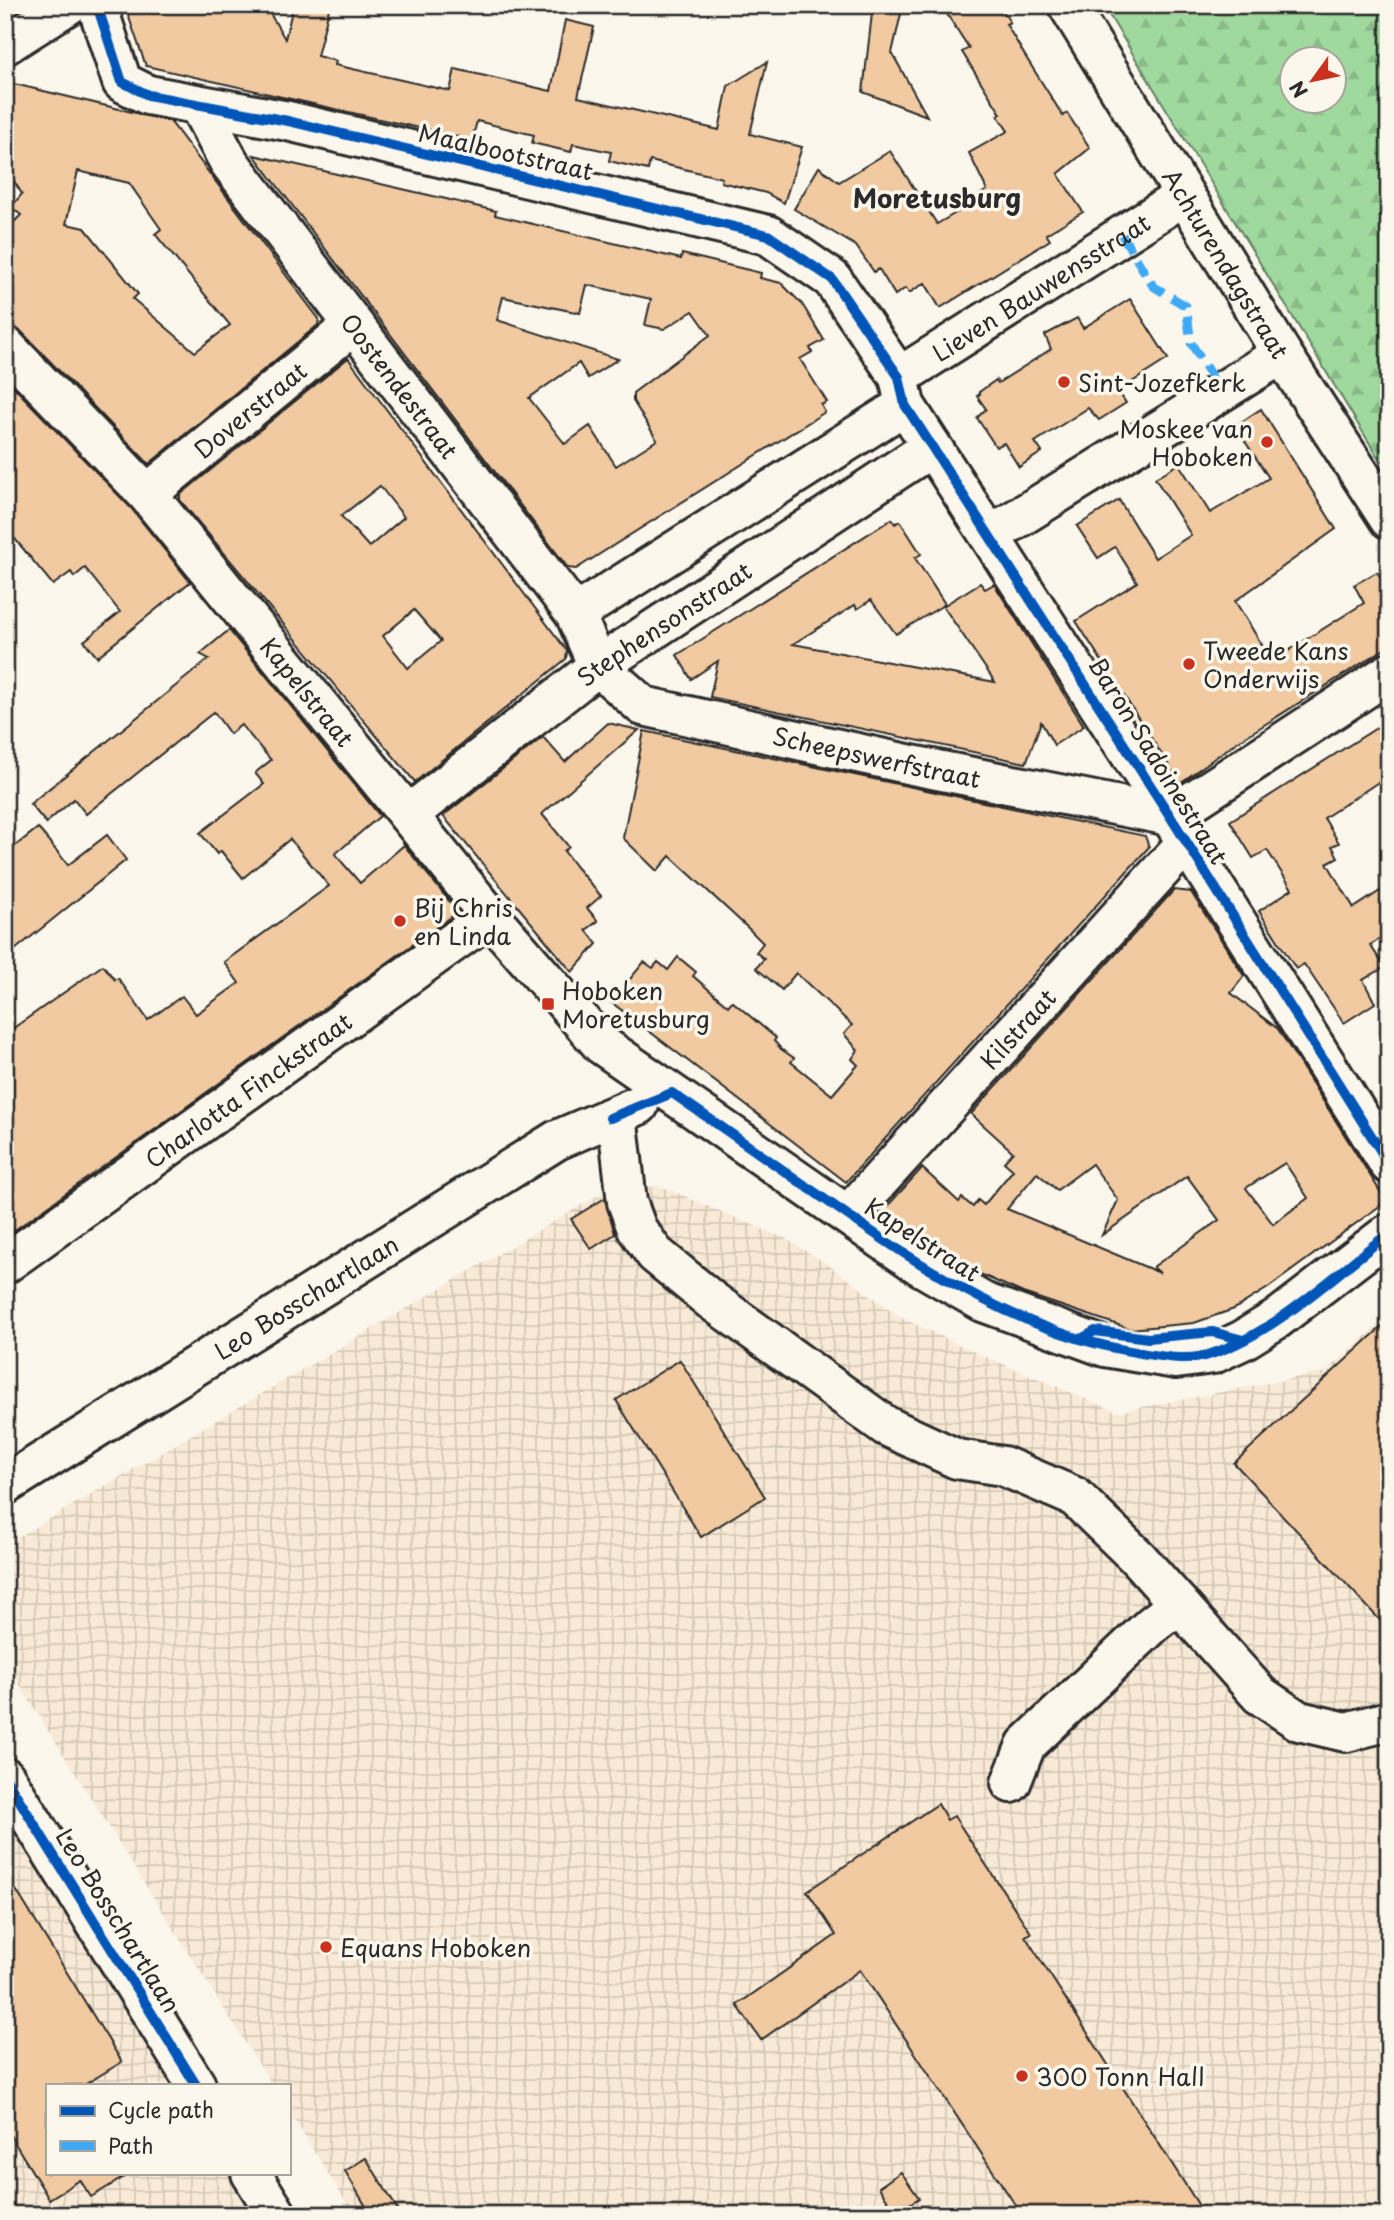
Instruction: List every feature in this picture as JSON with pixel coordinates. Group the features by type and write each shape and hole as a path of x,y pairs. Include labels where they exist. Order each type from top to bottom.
{"street":[{"path":"5,45 68,5"},
{"name":"Maalbootstraat","path":"97,5 122,82 148,95 288,121 768,235 832,279 902,391"},
{"name":"Achturendagstraat","path":"1068,5 1282,354 1389,519"},
{"name":"Oostendestraat","path":"199,106 229,162 575,614 598,666"},
{"name":"Lieven Bauwensstraat","path":"902,391 1184,195"},
{"name":"Doverstraat","path":"147,494 353,325"},
{"name":"Kapelstraat","path":"5,346 147,494 490,916 602,1045 919,1265 983,1302 1105,1348 1176,1359 1213,1354 1243,1340 1277,1319 1389,1233"},
{"path":"991,535 1282,354"},
{"path":"575,614 902,391"},
{"name":"Baron Sadoinestraat","path":"902,391 932,447 991,535 1389,1164"},
{"name":"Stephensonstraat","path":"408,815 598,666 932,447"},
{"name":"Scheepswerfstraat","path":"598,666 643,706 899,762 1178,829"},
{"name":"Kilstraat","path":"848,1215 1178,829 1389,673"},
{"name":"Charlotta Finckstraat","path":"5,1264 490,916"},
{"path":"602,1045 627,1202 637,1229 655,1254 711,1300 886,1426 957,1459 1003,1466 1075,1497 1122,1542 1260,1695 1299,1721 1346,1731 1389,1721"},
{"path":"613,1116 672,1093"},
{"name":"Leo Bosschartlaan","path":"5,1485 557,1140 613,1116"},
{"path":"1012,1783 1026,1745 1152,1625 1179,1604"},
{"name":"Leo Bosschartlaan","path":"5,1777 195,2084"},
{"path":"252,2174 277,2215"}],"shaded area":[{"path":"660,1186 786,1239 824,1262 902,1318 981,1355 1117,1412 1326,1372 1389,1315 1389,2215 354,2215 290,2113 290,2084 271,2084 5,1662 5,1545 609,1189"},
{"path":"5,1778 193,2084 46,2084 46,2174 249,2174 274,2215 5,2215"}],"green space":[{"path":"1103,5 1389,5 1389,457 1381,462"}],"building":[{"path":"139,5 265,5 285,39 293,7 330,5 317,56 336,61 335,65 450,91 455,69 551,91 565,20 594,27 578,97 719,130 728,86 767,62 750,134 802,147 784,203 766,193 721,182 722,178 650,161 648,170 609,161 611,152 573,144 571,152 532,143 534,135 477,121 472,140 146,66 127,12"},
{"path":"873,5 903,5 892,53 927,116 863,92"},
{"path":"941,5 999,5 1010,22 1006,24 1063,116 1067,113 1090,148 1058,174 1083,212 1046,234 1050,240 940,308 925,283 909,293 906,288 895,295 879,269 874,272 856,246 794,209 819,167 839,182 890,151 937,224 971,204 970,201 987,190 969,153 1008,131 998,116 1001,114 962,52 969,48"},
{"path":"14,84 170,121 319,319 318,325 149,464 21,331 5,325 5,231 21,215 11,207 22,194 5,167 5,90","holes":["78,171 129,183 161,229 155,234 230,325 195,352 133,299 138,294 85,228 66,224"]},
{"path":"254,155 496,211 495,215 681,259 682,254 761,273 760,278 781,283 802,304 824,340 810,348 812,352 800,359 827,402 821,405 825,412 576,569 568,568","holes":["587,285 651,299 645,325 664,329 693,311 710,335 633,393 633,401 657,440 616,466 590,426 565,444 529,398 579,363 588,378 618,359 497,320 503,297 580,313"]},
{"name":"Sint-Jozefkerk","path":"1130,299 1168,359 1118,391 1126,403 1099,420 1088,408 1035,442 1042,452 1019,467 1004,443 996,447 977,418 986,409 977,396 979,392 1051,349 1045,335 1077,318 1083,328"},
{"path":"348,358 567,651 566,659 415,782 180,500 180,495","holes":["380,486 404,517 369,547 341,516","414,610 441,641 408,668 383,636"]},
{"path":"5,378 131,508 190,582 97,657 84,641 120,612 85,568 74,577 71,572 53,585 5,527"},
{"path":"1261,409 1336,529 1235,601 1272,661 1364,603 1354,585 1377,572 1389,590 1389,646 1237,742 1180,783 1076,621 1137,582 1115,547 1098,558 1077,526 1119,500 1155,558 1191,535 1155,478 1179,464 1210,513 1269,478 1235,426"},
{"path":"892,519 895,524 900,521 921,554 915,558 945,604 896,634 871,600 857,609 855,605 793,644 995,682 943,606 980,583 985,589 994,584 1084,726 1054,745 1041,722 1026,763 710,697 718,661 691,679 677,655"},
{"path":"229,630 380,816 335,854 360,883 404,845 458,912 5,1237 5,1034 103,965 115,980 118,978 148,1020 182,996 196,1014 239,983 224,962 329,886 290,839 243,878 221,851 217,854 200,833 264,784 255,773 271,760 241,725 230,734 214,712 86,814 74,799 46,823 30,804 209,659 200,654"},
{"path":"1389,720 1389,775 1324,818 1339,843 1332,846 1338,857 1327,863 1354,908 1389,885 1389,934 1370,945 1385,967 1363,980 1375,1003 1344,1023 1304,964 1296,969 1259,911 1292,889 1267,850 1253,858 1230,821"},
{"path":"608,723 639,730 542,814 569,847 564,851 601,896 587,908 598,921 586,930 597,944 572,972 443,816 543,737 565,762"},
{"path":"644,731 1145,836 1149,847 846,1182 611,1002 644,962 653,968 658,962 668,970 678,957 696,972 693,976 728,1006 732,1001 776,1038 774,1041 781,1049 794,1058 791,1062 832,1095 858,1065 852,1059 858,1050 844,1034 852,1025 796,973 782,990 756,968 764,959 756,952 763,943 749,929 670,856 657,871 623,838"},
{"path":"38,828 68,865 107,835 126,860 5,958 5,854"},
{"path":"1174,890 1191,892 1244,976 1231,993 1278,1029 1383,1196 1381,1205 1268,1288 1234,1309 1194,1323 1130,1329 1023,1293 973,1271 920,1239 883,1211 922,1168 959,1202 962,1198 973,1207 978,1200 984,1205 1013,1170 1004,1162 1013,1152 971,1114","holes":["1285,1163 1308,1198 1273,1224 1246,1188","1092,1164 1118,1200 1102,1235 1187,1176 1219,1220 1153,1267 1160,1273 1007,1209 1037,1173 1057,1190"]},
{"path":"605,1198 615,1234 591,1249 571,1219"},
{"path":"1389,1320 1389,1630 1234,1463"},
{"path":"680,1360 765,1497 701,1537 616,1400"},
{"name":"300 Tonn Hall","path":"938,1804 947,1820 954,1816 1031,1933 1025,1936 1205,2215 1022,2215 860,1970 761,2040 737,2005 836,1935 807,1891"},
{"path":"5,1872 122,2062 86,2084 46,2084 46,2174 129,2174 91,2197 80,2180 49,2199 5,2127"},
{"path":"366,2158 401,2215 371,2215 345,2171"},
{"path":"901,2172 919,2198 896,2213 879,2187"}],"marked path":[{"path":"1122,235 1153,286 1186,306 1191,343 1221,392"}],"cycle path":[{"path":"97,5 122,82 148,95 288,121 768,235 832,279 899,377 905,405 1170,816 1389,1164"},
{"path":"610,1118 672,1093 905,1254 979,1297 1057,1332 1098,1344 1159,1356 1205,1356 1260,1331 1305,1300 1389,1233"},
{"path":"1081,1339 1095,1331 1148,1338 1213,1332 1243,1340"},
{"path":"5,1777 195,2084"}],"place":[{"name":"Sint-Jozefkerk","path":"1064,382"},
{"name":"Moskee van Hoboken","path":"1267,442"},
{"name":"Tweede Kans Onderwijs","path":"1189,664"},
{"name":"Bij Chris en Linda","path":"400,921"},
{"name":"Hoboken Moretusburg","path":"548,1004"},
{"name":"Equans Hoboken","path":"326,1947"},
{"name":"300 Tonn Hall","path":"1022,2076"}],"district":[{"name":"Moretusburg","path":"937,197"}]}
